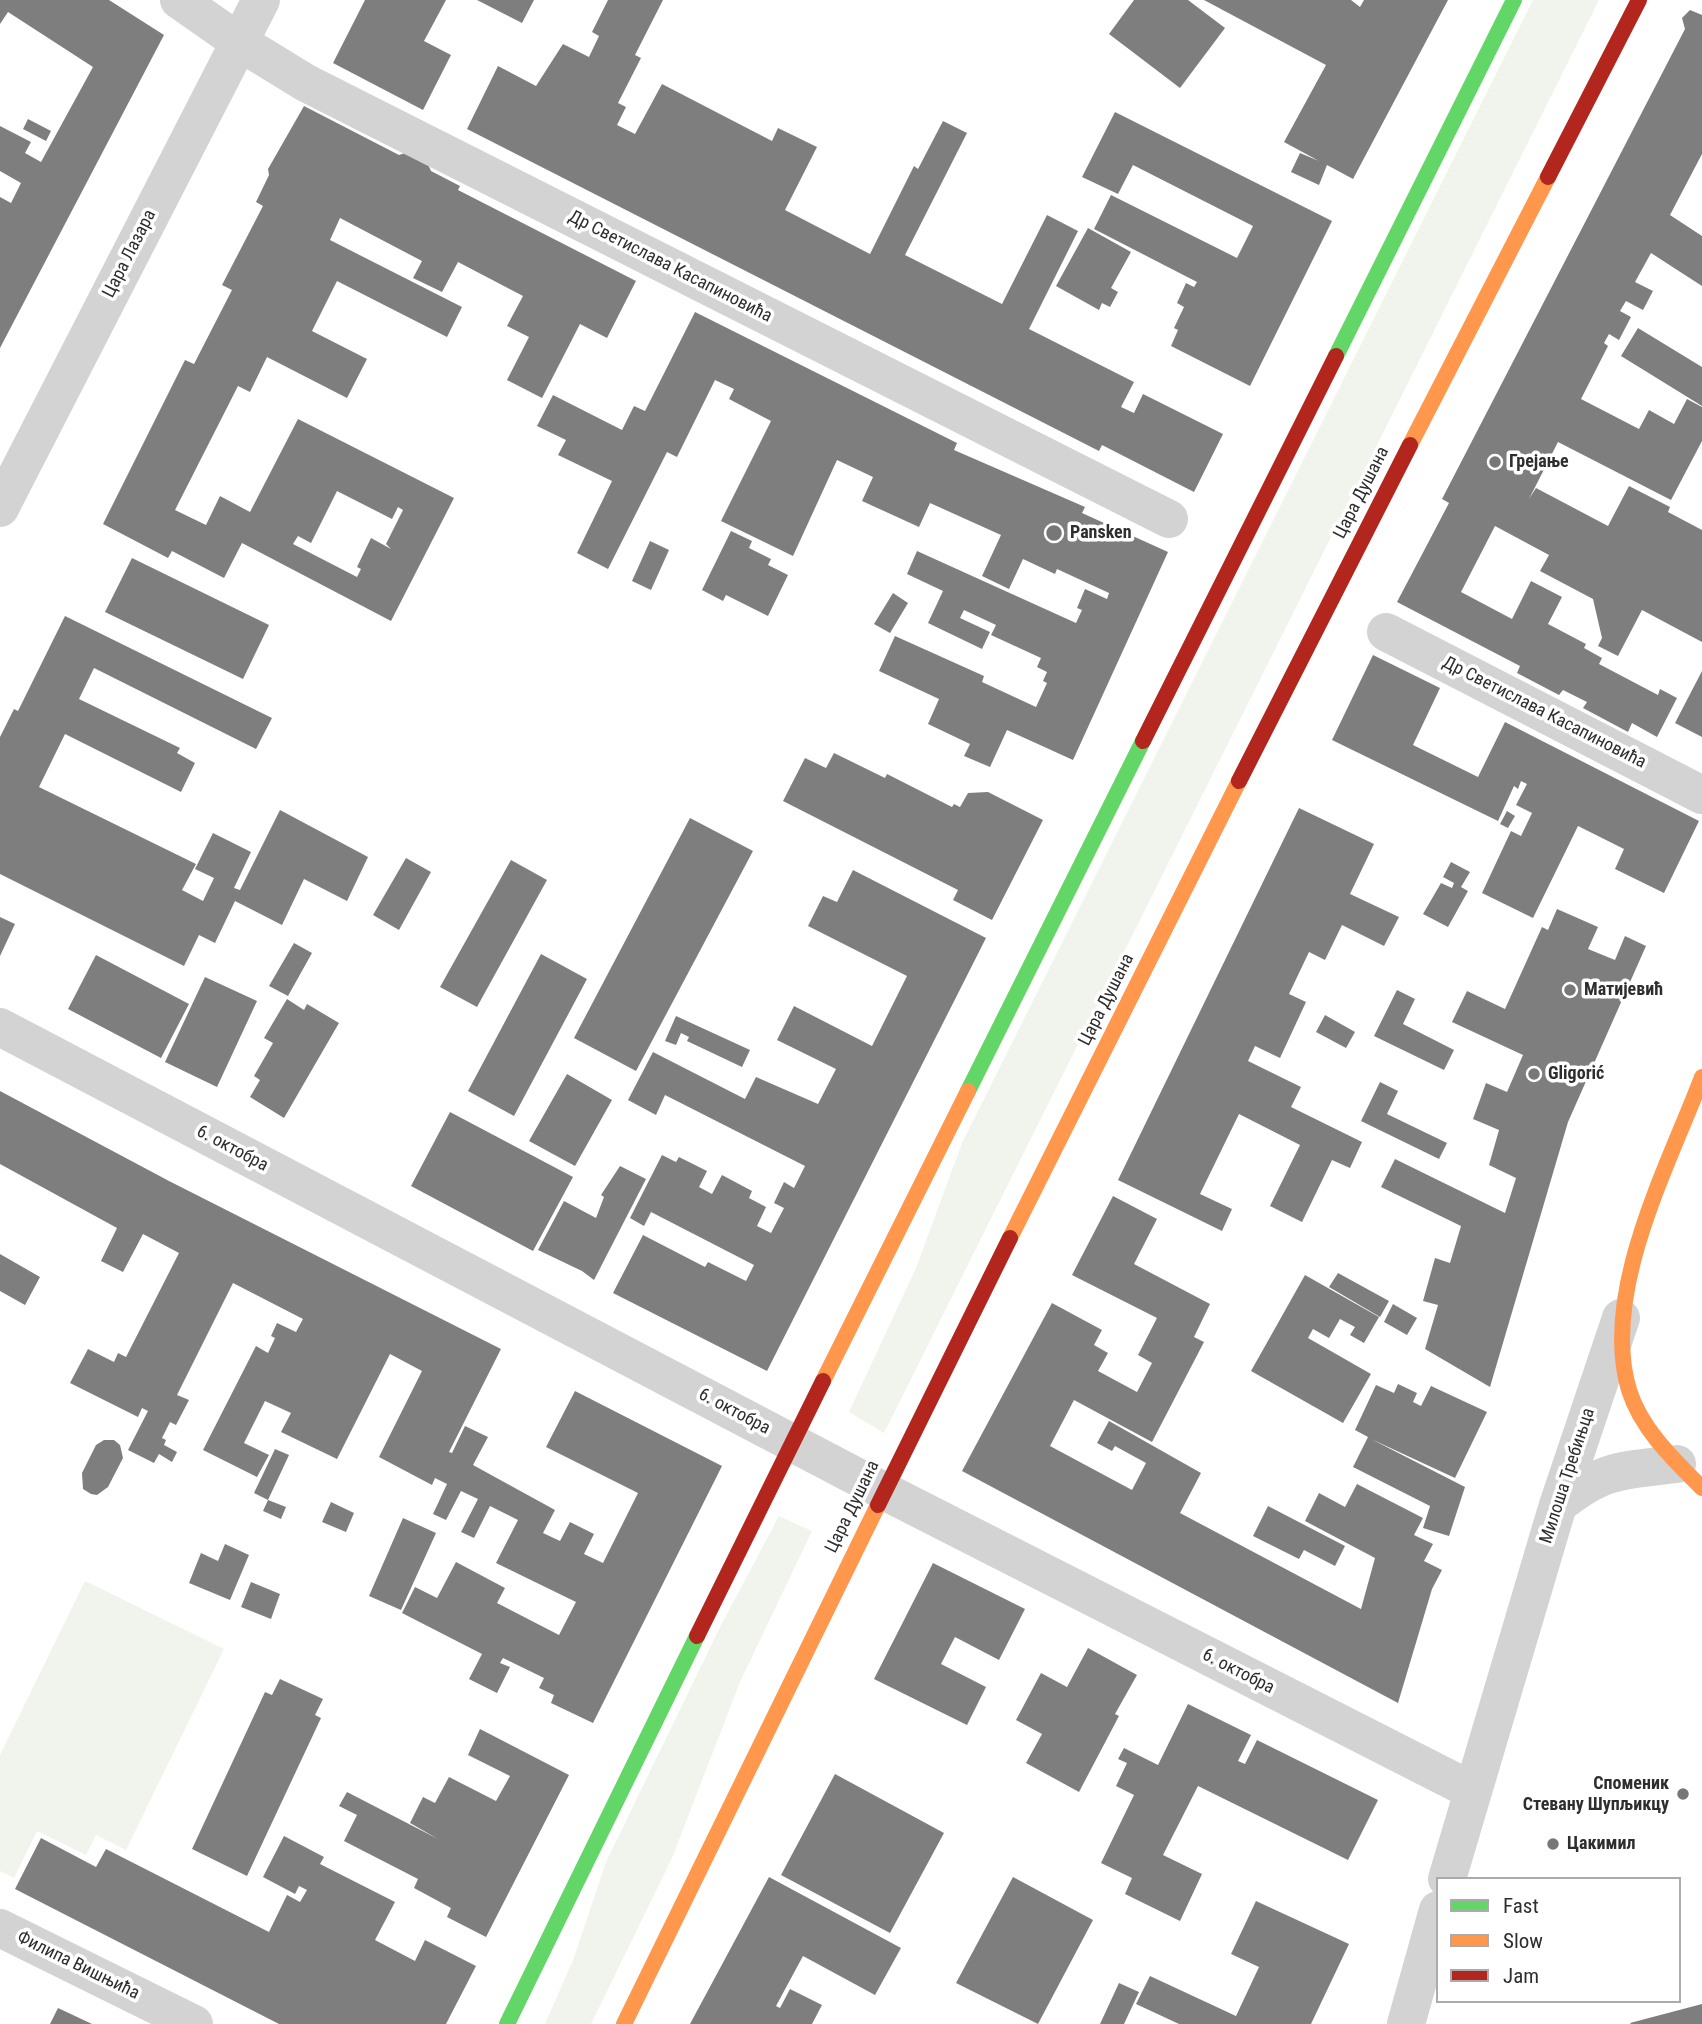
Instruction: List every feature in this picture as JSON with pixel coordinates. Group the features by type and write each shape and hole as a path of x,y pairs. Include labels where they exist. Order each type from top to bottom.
{"street":[{"name":"Др Светислава Касапиновића","path":"179,0 239,42 306,83 1169,519"},
{"name":"Цара Лазара","path":"0,508 261,0"},
{"path":"507,2024 792,1443 1514,0"},
{"name":"Цара Душана","path":"624,2024 882,1490 1328,602 1639,0"},
{"name":"Др Светислава Касапиновића","path":"1386,632 1702,795"},
{"name":"6. октобра","path":"0,1027 882,1490 1471,1790"},
{"name":"Милоша Требињца","path":"1448,1877 1471,1790 1558,1505 1625,1306 1635,1257 1702,1077"},
{"path":"1625,1306 1623,1353 1629,1390 1647,1427 1690,1476"},
{"path":"1558,1505 1586,1482 1612,1472 1690,1476"},
{"path":"1406,2024 1436,1917"},
{"name":"Филипа Вишњића","path":"0,1927 194,2024"}],"shaded area":[{"path":"1533,0 1599,0 884,1433 849,1412 916,1268 962,1143"},
{"path":"779,1516 812,1531 740,1682 672,1858 591,2024 545,2024 573,1960 606,1862 720,1627"},
{"path":"85,1581 224,1649 126,1850 96,1835 86,1855 37,1831 14,1878 0,1871 0,1755"}],"building":[{"path":"0,0 109,0 164,35 0,348 0,197 11,203 21,183 0,171 0,126 31,142 25,153 41,162 93,67 8,12 0,24"},
{"path":"365,0 446,0 424,41 451,55 423,110 333,63"},
{"path":"477,0 534,0 522,23"},
{"path":"608,0 663,0 635,55 641,58 618,103 626,107 617,125 635,134 662,84 772,141 778,128 817,147 785,210 870,254 914,166 918,169 943,121 967,133 905,255 1002,304 1047,215 1078,231 1029,329 1134,382 1121,407 1134,413 1143,394 1223,434 1194,492 1102,445 1099,451 467,129 498,66 536,86 563,44 589,57 599,36 592,32"},
{"path":"1134,0 1188,0 1225,28 1180,88 1109,34"},
{"path":"1204,0 1351,0 1360,7 1364,0 1448,0 1353,179 1327,165 1319,185 1291,172 1300,153 1319,161 1284,142 1326,65"},
{"path":"1690,10 1702,15 1702,154 1670,215 1702,236 1702,286 1651,253 1635,282 1653,291 1643,310 1626,301 1620,311 1631,317 1619,340 1609,334 1604,343 1608,346 1581,399 1639,429 1649,410 1674,424 1687,399 1702,407 1702,441 1671,500 1558,442 1529,499 1536,488 1608,526 1629,486 1670,507 1668,512 1702,530 1702,642 1642,610 1618,656 1598,646 1602,638 1593,599 1540,571 1549,555 1495,526 1461,592 1512,619 1531,581 1562,597 1548,624 1586,644 1584,648 1602,658 1599,664 1658,695 1660,689 1677,698 1657,737 1632,723 1628,732 1583,708 1587,702 1563,690 1559,695 1517,673 1520,666 1397,602 1449,503 1442,499 1685,29 1682,18"},
{"path":"304,106 399,155 411,151 426,160 431,171 460,186 458,190 636,281 607,338 580,324 542,398 507,380 529,337 507,326 523,296 458,262 442,292 413,278 422,261 340,218 330,240 462,307 447,337 337,281 312,331 367,359 347,398 267,357 250,392 238,386 175,510 206,525 220,496 250,512 298,419 454,498 391,621 242,543 224,578 172,551 168,558 103,524 185,360 194,364 232,290 222,285 263,206 256,202 269,175 268,169","holes":["337,491 392,519 398,507 403,510 386,544 391,549 371,538 357,567 361,569 357,577 293,544 298,536 311,543"]},
{"path":"1115,112 1332,221 1250,386 1171,346 1178,330 1174,328 1184,307 1177,303 1186,283 1194,287 1197,282 1094,229 1111,195 1237,258 1253,226 1133,165 1118,194 1082,177"},
{"path":"28,119 51,131 46,141 23,129"},
{"path":"1088,228 1131,252 1111,288 1118,292 1110,307 1102,303 1099,310 1056,286"},
{"path":"695,312 957,443 954,450 1085,507 1082,513 1168,552 1073,760 1007,730 990,767 964,756 970,744 928,724 939,699 879,671 895,636 984,676 982,682 1036,707 1047,683 1043,681 1047,672 1037,667 1041,658 991,635 996,625 964,610 960,618 990,632 982,649 928,623 943,591 907,574 917,551 1076,623 1082,610 1077,608 1085,589 1107,599 1109,593 1057,569 1055,574 1023,559 1009,589 982,576 1001,535 930,503 919,527 862,501 873,477 837,460 793,556 721,521 771,421 729,399 734,389 715,380 677,457 667,452 608,569 577,553 612,481 558,455 566,440 537,426 553,395 622,430 634,406 645,411"},
{"path":"1638,328 1702,367 1702,406 1621,356"},
{"path":"731,531 752,541 749,548 771,559 768,565 788,575 768,616 726,595 723,601 702,590"},
{"path":"650,541 669,550 651,590 632,581"},
{"path":"132,558 269,625 243,679 105,612"},
{"path":"893,593 908,603 890,633 874,624"},
{"path":"65,616 272,718 256,749 94,668 79,699 180,748 177,753 195,763 181,792 65,734 39,787 196,864 182,890 203,901 214,878 195,869 213,833 251,852 234,888 240,890 280,810 368,857 347,901 304,879 282,925 235,901 215,943 199,935 184,966 0,874 0,737 14,709 18,711"},
{"path":"1373,655 1440,688 1413,745 1478,777 1505,722 1699,821 1664,893 1615,869 1624,849 1578,826 1533,918 1482,893 1511,831 1521,836 1532,813 1516,805 1527,784 1521,781 1518,789 1514,786 1498,821 1332,740"},
{"path":"1702,671 1702,737 1675,723"},
{"path":"834,753 885,778 887,774 952,807 954,804 960,807 968,793 988,792 1043,820 992,920 953,900 958,890 783,801 805,758 826,768"},
{"path":"1299,808 1374,844 1350,894 1399,917 1384,946 1342,925 1325,960 1309,952 1289,994 1306,1002 1280,1058 1255,1046 1248,1061 1301,1087 1291,1107 1362,1142 1350,1168 1332,1160 1302,1222 1270,1206 1300,1145 1239,1114 1200,1194 1232,1209 1222,1231 1118,1180"},
{"path":"1507,811 1515,816 1508,828 1500,824"},
{"path":"690,818 753,851 636,1071 574,1038"},
{"path":"406,858 431,872 399,930 373,915"},
{"path":"511,860 547,880 477,1007 440,987"},
{"path":"1451,862 1470,872 1461,887 1468,891 1448,927 1423,914 1441,883 1452,888 1454,883 1443,877"},
{"path":"853,870 986,938 767,1371 613,1293 643,1235 705,1267 708,1262 746,1281 754,1265 651,1212 644,1226 630,1218 662,1155 676,1162 679,1157 707,1171 699,1187 712,1194 722,1175 752,1191 749,1198 766,1207 757,1226 771,1233 784,1208 774,1203 784,1182 794,1188 805,1166 665,1095 656,1115 628,1100 653,1052 745,1099 756,1077 818,1104 836,1069 777,1040 794,1006 872,1046 907,976 808,926 823,896 837,902"},
{"path":"1557,909 1598,927 1588,949 1615,960 1625,936 1646,946 1568,1122 1490,1387 1425,1349 1438,1305 1423,1301 1435,1258 1450,1263 1461,1226 1381,1187 1395,1159 1505,1213 1516,1178 1489,1165 1499,1130 1473,1119 1486,1083 1507,1092 1523,1055 1452,1022 1467,991 1505,1009 1542,927 1548,930"},
{"path":"0,917 15,924 0,956"},
{"path":"294,943 312,953 288,996 269,986"},
{"path":"541,954 587,979 514,1116 468,1091"},
{"path":"96,955 189,1004 161,1058 68,1009"},
{"path":"205,977 257,1001 217,1087 165,1062"},
{"path":"1397,990 1415,999 1403,1024 1454,1050 1444,1070 1374,1036"},
{"path":"287,999 304,1010 307,1004 339,1023 284,1118 250,1097 260,1080 254,1076 273,1043 264,1038"},
{"path":"1325,1015 1355,1032 1346,1048 1316,1032"},
{"path":"676,1016 750,1050 742,1067 687,1041 689,1037 681,1033 676,1045 665,1041"},
{"path":"567,1074 612,1100 575,1166 529,1141"},
{"path":"1380,1082 1398,1091 1387,1114 1447,1143 1439,1159 1361,1121"},
{"path":"0,1091 169,1181 501,1349 449,1452 452,1453 465,1426 488,1437 473,1465 555,1510 543,1533 560,1541 570,1522 594,1534 584,1554 603,1563 638,1493 546,1447 575,1391 722,1466 593,1723 551,1703 554,1695 539,1688 544,1678 503,1658 500,1663 510,1667 497,1693 469,1679 482,1654 402,1613 415,1587 437,1598 456,1562 505,1588 497,1603 559,1635 576,1602 496,1563 518,1520 490,1506 474,1538 461,1532 478,1499 461,1491 446,1520 433,1514 447,1484 435,1478 432,1485 379,1457 422,1371 390,1354 337,1459 281,1432 291,1413 265,1401 244,1443 269,1455 257,1477 203,1450 256,1346 268,1353 275,1338 271,1336 277,1323 296,1332 303,1319 233,1283 177,1395 189,1400 176,1425 170,1422 162,1438 166,1440 164,1445 177,1452 172,1462 159,1454 154,1463 128,1450 148,1411 142,1408 138,1417 70,1383 88,1349 114,1362 118,1353 126,1357 179,1253 143,1234 123,1272 101,1261 117,1228 0,1164"},
{"path":"450,1112 573,1177 533,1251 411,1186"},
{"path":"620,1166 646,1179 594,1280 582,1271 538,1250 564,1201 596,1218 604,1197 601,1195"},
{"path":"1113,1196 1157,1219 1134,1264 1210,1304 1194,1337 1204,1342 1152,1442 1074,1400 1050,1446 1132,1490 1146,1463 1115,1446 1112,1451 1097,1443 1109,1421 1201,1473 1180,1513 1361,1609 1375,1558 1305,1521 1319,1493 1345,1507 1357,1484 1423,1518 1414,1535 1433,1544 1424,1561 1442,1570 1432,1589 1398,1703 962,1471 1052,1303 1102,1330 1094,1345 1108,1353 1098,1371 1137,1392 1152,1363 1138,1355 1157,1318 1072,1275"},
{"path":"0,1254 40,1277 25,1305 0,1291"},
{"path":"1338,1273 1389,1301 1380,1317 1329,1287"},
{"path":"1305,1275 1379,1317 1364,1343 1350,1335 1355,1327 1340,1319 1329,1338 1313,1329 1308,1338 1371,1374 1343,1423 1251,1371"},
{"path":"1393,1304 1417,1318 1407,1335 1384,1322"},
{"path":"1398,1384 1417,1393 1413,1402 1421,1406 1431,1386 1487,1412 1455,1478 1371,1439 1465,1487 1449,1536 1423,1528 1430,1506 1353,1467 1368,1437 1355,1430 1376,1385 1394,1393"},
{"path":"104,1440 114,1440 120,1445 123,1458 108,1487 97,1495 91,1494 83,1489 82,1473 96,1445"},
{"path":"275,1449 289,1455 268,1500 254,1493"},
{"path":"268,1500 286,1507 281,1519 263,1511"},
{"path":"331,1502 354,1513 346,1532 322,1522"},
{"path":"1268,1506 1345,1546 1335,1566 1304,1550 1299,1559 1253,1536"},
{"path":"403,1518 436,1533 401,1610 369,1596"},
{"path":"225,1544 249,1555 230,1600 189,1583 201,1553 218,1561"},
{"path":"933,1563 1025,1609 999,1660 955,1637 941,1664 986,1687 967,1725 874,1679"},
{"path":"251,1582 280,1594 271,1619 241,1607"},
{"path":"1088,1648 1137,1675 1115,1714 1119,1716 1079,1792 1026,1763 1042,1734 1016,1720 1041,1673 1067,1687"},
{"path":"280,1679 323,1699 315,1715 321,1718 247,1876 192,1849 265,1692 272,1695"},
{"path":"1188,1704 1251,1735 1238,1761 1245,1764 1257,1740 1378,1800 1348,1860 1198,1786 1163,1855 1202,1874 1180,1921 1125,1894 1132,1878 1101,1863 1134,1795 1116,1786 1127,1763 1118,1759 1124,1748 1158,1765"},
{"path":"480,1729 569,1775 486,1937 447,1917 451,1908 414,1888 418,1879 344,1841 357,1815 339,1806 347,1792 438,1839 410,1823 423,1797 435,1803 449,1777 496,1801 510,1776 468,1755"},
{"path":"835,1774 944,1833 890,1933 781,1875"},
{"path":"284,1836 324,1857 320,1864 395,1902 375,1940 415,1961 425,1940 476,1966 446,2024 279,2024 15,1889 41,1838 96,1867 106,1849 269,1932 287,1895 300,1902 307,1890 299,1886 295,1894 263,1877"},
{"path":"769,1877 901,1948 875,1995 803,1956 776,2006 780,2008 790,1989 822,2005 812,2024 690,2024"},
{"path":"1013,1877 1093,1920 1038,2024 956,1983"},
{"path":"1256,1901 1349,1944 1311,2024 1179,2024 1136,2004 1150,1976 1236,2016 1259,1967 1231,1954"},
{"path":"1119,1983 1139,1992 1124,2024 1100,2024"},
{"path":"1702,2004 1702,2024 1630,2023"},
{"path":"58,2008 92,2024 50,2024"}],"traffic: fast":[{"path":"1336,356 1514,0"},
{"path":"968,1091 1143,741"},
{"path":"507,2024 697,1636"}],"traffic: slow":[{"path":"1410,445 1548,177"},
{"path":"1010,1238 1239,781"},
{"path":"1702,1077 1656,1190 1630,1272 1623,1313 1622,1352 1629,1390 1642,1418 1660,1443 1702,1488"},
{"path":"823,1381 968,1091"},
{"path":"624,2024 878,1505"}],"traffic: jam":[{"path":"1548,177 1639,0"},
{"path":"1143,741 1336,356"},
{"path":"1239,781 1410,445"},
{"path":"878,1505 1010,1238"},
{"path":"697,1636 823,1381"}],"place":[{"name":"Грејање","path":"1495,462"},
{"name":"Pansken","path":"1054,533"},
{"name":"Матијевић","path":"1570,990"},
{"name":"Gligorić","path":"1534,1074"},
{"name":"Споменик Стевану Шупљикцу","path":"1683,1794"},
{"name":"Цакимил","path":"1553,1844"}]}
